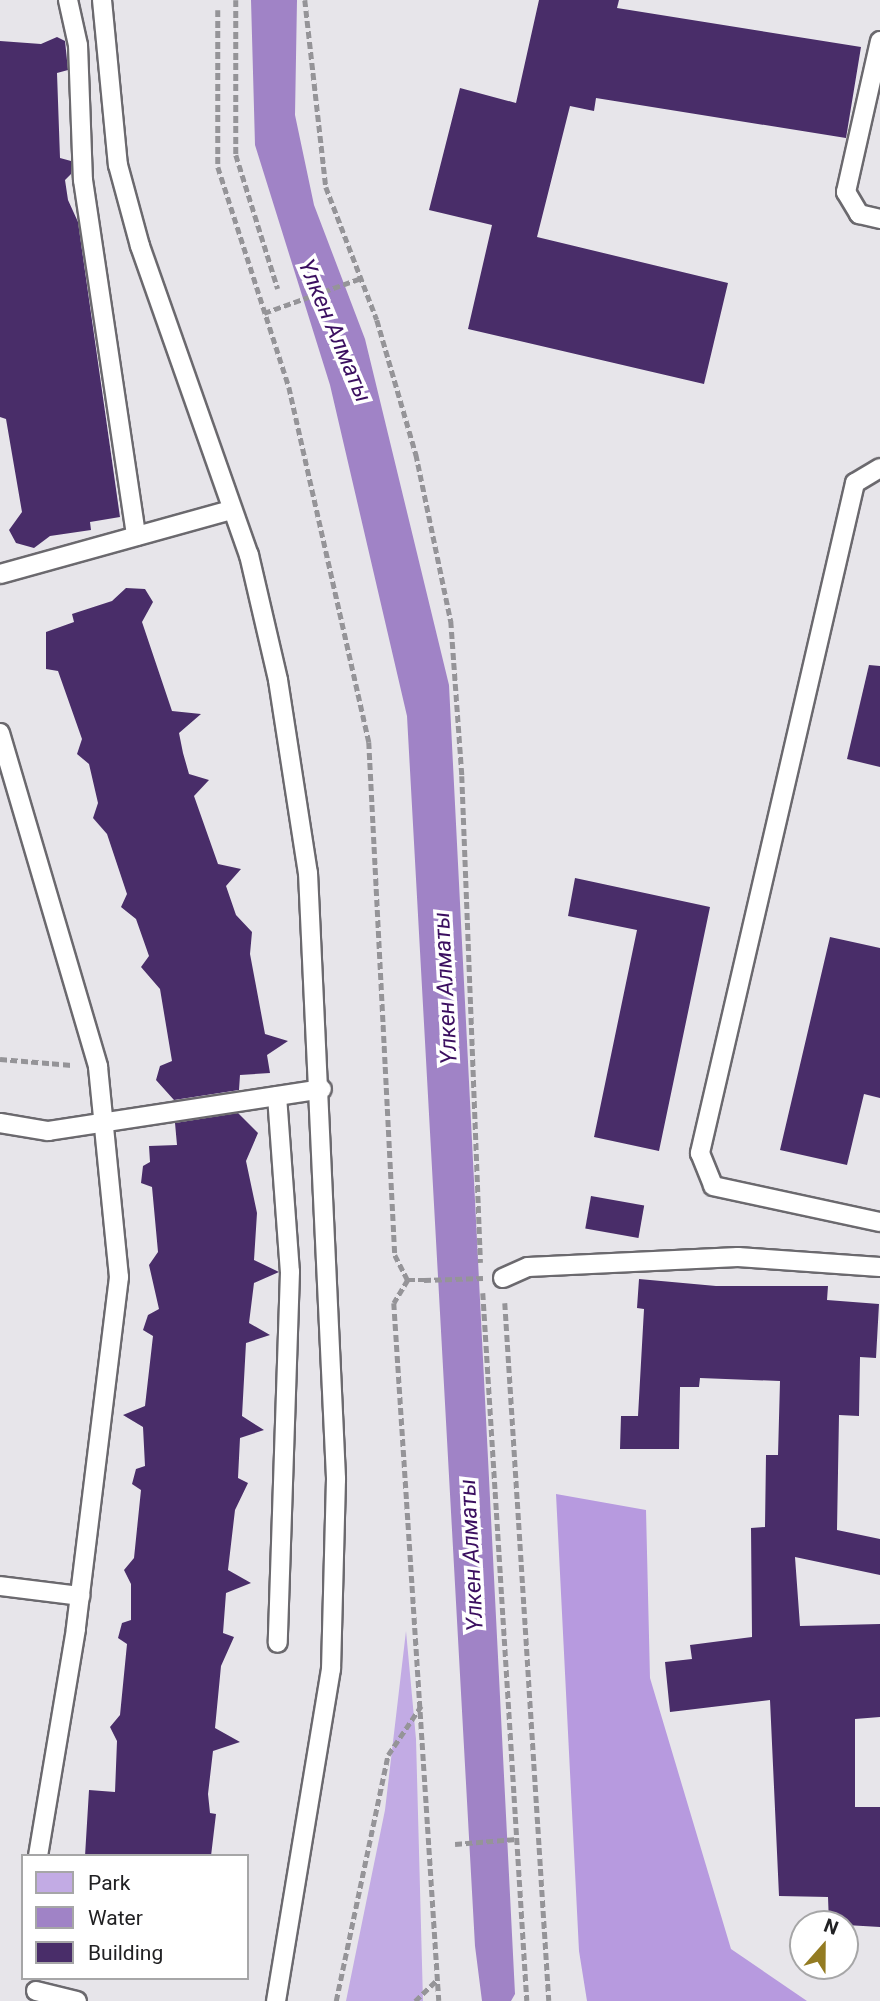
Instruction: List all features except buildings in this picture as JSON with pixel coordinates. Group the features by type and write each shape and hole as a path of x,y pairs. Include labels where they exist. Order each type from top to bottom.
{"lane":[{"path":"68,0 78,45 83,180 136,536"},
{"path":"102,0 118,165 140,246 249,555 278,680 308,873 322,1089 336,1479 331,1669 276,2001"},
{"path":"880,41 846,192 859,214 880,219"},
{"path":"880,468 855,483 700,1153 713,1186 880,1222"},
{"path":"0,575 231,510"},
{"path":"0,733 98,1067 107,1121 119,1277 80,1597 37,1854"},
{"path":"0,1123 48,1131 322,1089"},
{"path":"277,1096 290,1272 278,1643"},
{"path":"503,1278 528,1267 738,1257 880,1267"},
{"path":"0,1586 80,1597"},
{"path":"34,1990 77,2001"}],"path":[{"path":"236,0 236,155 278,289"},
{"path":"305,0 326,187 361,278 415,454 451,621 462,776 481,1278 527,2001"},
{"path":"218,10 218,167 289,387 369,742 395,1255 408,1280"},
{"path":"264,313 361,278"},
{"path":"0,1059 98,1067"},
{"path":"408,1280 503,1278 549,2001"},
{"path":"408,1280 394,1303 439,2001"},
{"path":"336,2001 388,1755 421,1705"},
{"path":"456,1844 516,1839"},
{"path":"415,2001 437,1979"}],"green space":[{"path":"406,1631 416,1739 423,2001 346,2001 385,1810"}],"shaded area":[{"path":"556,1494 646,1510 650,1678 731,1949 807,2001 587,2001 579,1951"}],"water":[{"name":"Үлкен Алматы","path":"251,0 297,0 295,115 314,205 365,339 449,685 515,1994 511,2001 482,2001 475,1946 407,716 330,385 255,145"}]}
